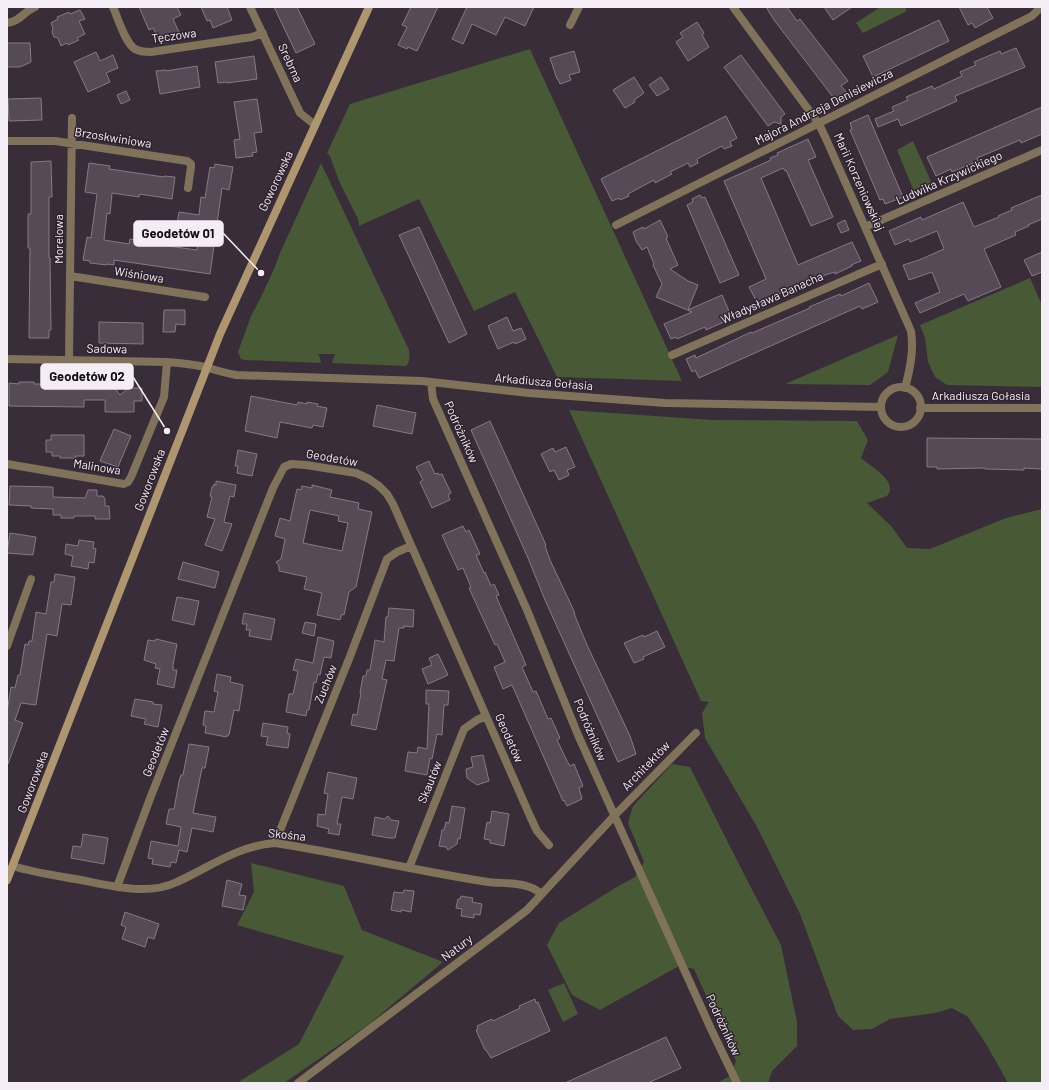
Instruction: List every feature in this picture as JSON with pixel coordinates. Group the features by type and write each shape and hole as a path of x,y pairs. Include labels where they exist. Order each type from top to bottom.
{"street":[{"name":"Tęczowa","path":"113,7 131,46 136,50 143,52 252,37 263,33"},
{"name":"Srebrna","path":"250,7 300,113 315,125"},
{"name":"Goworowska","path":"7,880 220,334 369,7"},
{"path":"570,26 579,7"},
{"name":"Marii Korzeniowskiej","path":"733,7 819,124 911,332 913,343 911,363 905,388"},
{"name":"Majora Andrzeja Denisiewicza","path":"616,225 1032,16 1041,7"},
{"path":"7,23 18,20 30,8"},
{"name":"Morelowa","path":"69,360 72,118"},
{"name":"Brzoskwiniowa","path":"7,141 55,141 187,161 191,164 188,188"},
{"name":"Ludwika Krzywickiego","path":"865,227 1042,150"},
{"name":"Władysława Banacha","path":"672,355 882,264"},
{"name":"Wiśniowa","path":"70,276 205,297"},
{"name":"Sadowa","path":"7,359 167,362 207,368"},
{"name":"Malinowa","path":"7,464 124,484 128,482 164,397 167,362"},
{"name":"Arkadiusza Gołasia","path":"207,368 222,373 236,375 431,382 528,393 665,403 881,407"},
{"name":"Podróżników","path":"431,382 433,399 527,610 578,735 711,1029 737,1083"},
{"path":"898,387 905,388 917,396 920,401 920,408 918,416 912,423 903,427 886,421 881,407 884,397 890,390 898,387"},
{"name":"Arkadiusza Gołasia","path":"920,408 1042,408"},
{"name":"Geodetów","path":"117,886 273,488 284,467 291,464 356,473 369,479 387,494 393,504 537,831 549,845"},
{"name":"Zuchów","path":"275,843 349,659 387,559 397,552 411,546"},
{"path":"7,646 31,579"},
{"name":"Skautów","path":"409,868 464,729 486,716"},
{"name":"Architektów","path":"615,816 696,733"},
{"name":"Natury","path":"298,1083 527,910 615,816"},
{"name":"Skośna","path":"13,866 34,872 117,886 144,889 160,888 176,883 244,848 260,844 275,843 490,882 526,886 538,891 541,894"}],"green space":[{"path":"880,7 905,7 907,11 863,33 856,23"},
{"path":"530,49 682,381 557,377 515,292 474,311 419,199 359,226 358,219 339,181 330,156 327,153 350,104"},
{"path":"913,141 933,186 915,194 897,150"},
{"path":"321,163 409,350 410,355 406,366 332,363 335,354 318,354 321,363 245,360 241,359 238,352 251,316 274,269"},
{"path":"1030,278 1042,305 1042,387 947,385 935,377 928,362 925,338 920,325"},
{"path":"898,335 888,372 870,385 785,384"},
{"path":"569,410 712,420 857,421 868,440 861,458 884,476 890,485 890,491 887,496 867,503 891,526 907,548 930,549 1006,518 1042,509 1042,1083 1008,1083 986,1044 968,1017 952,1008 935,1013 890,1019 872,1029 853,1030 838,1016 800,914 757,827 705,738 702,713 709,702 701,701"},
{"path":"672,764 690,767 781,945 797,1022 797,1046 772,1071 768,1083 717,1083 730,1076 736,1061 694,969 679,966 600,1010 572,995 547,945 559,923 635,877 644,862 628,823 633,806"},
{"path":"251,863 344,886 362,930 443,962 368,1025 284,1083 237,1083 299,1044 344,956 237,925 254,892"},
{"path":"564,983 578,1014 563,1022 548,990"}],"building":[{"path":"139,7 177,7 181,15 173,19 179,32 161,43 153,28 149,30"},
{"path":"201,7 227,7 232,20 213,28 210,20 207,21"},
{"path":"274,7 297,7 315,44 296,53"},
{"path":"411,7 438,7 417,51 398,45 407,27 402,25"},
{"path":"467,7 534,7 525,26 505,17 496,35 472,24 463,44 452,39"},
{"path":"766,7 787,7 797,21 800,19 848,81 841,86 847,93 836,101 774,20"},
{"path":"824,7 852,7 833,20"},
{"path":"959,7 987,7 993,18 975,28 972,23 968,25"},
{"path":"80,10 85,19 79,21 85,34 77,38 79,40 68,45 67,43 61,46 58,38 54,37 51,23 58,19 57,17 69,12 70,14"},
{"path":"939,20 949,41 873,77 863,56"},
{"path":"697,22 704,33 702,35 709,47 688,61 676,42 683,37 680,33"},
{"path":"7,43 30,43 31,62 20,67 7,67"},
{"path":"1016,48 1025,67 955,96 957,101 901,126 898,119 878,127 875,119 894,111 892,107 908,100 906,97 932,86 934,89 962,76 960,72 976,65 974,62 1000,51 1001,54"},
{"path":"574,51 580,72 569,75 571,80 560,84 550,58"},
{"path":"96,52 100,61 113,55 118,68 106,73 110,82 88,92 74,62"},
{"path":"741,55 785,114 781,117 781,124 774,122 768,126 724,67"},
{"path":"254,56 257,79 218,83 215,62"},
{"path":"197,66 200,87 160,94 156,71 166,71"},
{"path":"634,77 644,93 634,100 635,102 625,108 613,90"},
{"path":"661,77 669,89 657,96 649,85"},
{"path":"126,91 130,100 121,104 117,95"},
{"path":"41,98 42,120 9,121 8,99"},
{"path":"257,99 262,132 254,133 257,152 252,153 253,156 236,158 234,140 240,139 234,102"},
{"path":"1042,107 1042,134 1021,143 1020,140 977,158 978,161 952,172 951,169 936,176 927,157"},
{"path":"868,115 903,197 885,204 883,199 880,200 850,130 852,129 850,123"},
{"path":"726,116 737,138 730,142 732,146 724,149 722,146 697,159 698,163 690,167 688,163 670,172 672,174 655,183 654,180 628,194 629,196 620,200 619,198 612,201 601,179"},
{"path":"808,139 816,157 808,160 833,217 811,226 786,170 785,171 783,168 761,178 798,265 852,242 861,261 835,274 835,272 810,281 811,283 796,290 795,288 786,292 785,291 758,304 749,287 766,279 724,181 771,160 770,158 778,155 777,153"},
{"path":"51,161 52,197 49,197 49,258 51,330 49,330 49,338 29,338 30,248 28,248 28,214 31,214 31,162"},
{"path":"89,163 110,166 109,169 164,177 175,177 172,199 140,194 139,197 112,193 110,214 107,213 104,240 129,244 130,239 158,243 161,222 171,223 168,246 197,250 200,227 177,224 179,212 199,215 201,197 205,198 210,167 214,168 215,164 233,167 229,190 222,188 210,274 114,260 114,265 107,265 90,263 90,261 83,260 87,237 91,238 97,194 85,192"},
{"path":"700,195 702,198 705,197 739,275 720,283 687,205 693,202 692,199"},
{"path":"1042,195 1042,219 1015,232 1016,235 984,249 1001,287 968,301 964,294 920,313 915,303 940,292 932,272 909,280 903,265 944,249 937,231 910,242 909,239 895,245 889,231 921,217 922,220 963,202 974,227 999,217 998,216 1012,210 1011,208"},
{"path":"660,220 678,265 670,269 688,281 698,285 688,310 722,295 731,316 725,318 726,321 706,330 705,327 677,339 676,337 671,339 664,324 692,312 656,297 662,284 653,265 654,264 647,247 642,250 636,241 633,232 643,227 644,229"},
{"path":"845,220 849,230 841,233 837,224"},
{"path":"419,227 467,334 449,343 399,235"},
{"path":"1042,252 1042,272 1032,276 1024,260"},
{"path":"869,283 878,302 862,309 860,306 699,378 695,370 692,372 686,359 695,355 696,358 751,332 752,333 810,308 809,307 840,294 841,296"},
{"path":"164,310 185,310 185,325 176,324 175,332 163,332"},
{"path":"507,317 513,331 521,328 526,339 515,344 514,342 498,349 488,326"},
{"path":"99,322 143,323 143,344 99,343"},
{"path":"19,382 34,382 34,384 42,384 42,386 114,387 120,395 128,388 142,388 142,401 134,401 134,412 105,412 105,400 84,400 84,407 9,406 9,383 19,384"},
{"path":"251,396 297,405 298,402 318,404 317,406 327,408 323,427 313,425 312,428 280,422 277,438 245,431"},
{"path":"377,405 416,413 412,434 373,426"},
{"path":"490,421 546,545 545,546 550,560 574,611 587,645 630,736 636,754 618,762 471,430"},
{"path":"114,429 131,436 118,467 100,461"},
{"path":"51,435 84,435 84,456 75,456 76,458 60,458 60,456 52,456 52,452 46,452 46,440 51,440"},
{"path":"927,438 1042,439 1042,468 1024,468 1024,470 985,468 937,469 937,467 927,467"},
{"path":"566,447 575,467 567,470 569,475 559,480 554,470 550,472 541,454 553,448 555,452"},
{"path":"238,450 257,454 252,476 237,473 238,466 235,466"},
{"path":"429,461 435,474 442,474 451,493 448,495 450,500 432,508 420,482 423,480 416,467"},
{"path":"216,481 236,485 234,497 230,496 224,522 232,524 222,551 205,545 215,519 207,517 212,497 210,496 212,487 214,484 216,485"},
{"path":"312,485 332,490 330,497 359,503 358,509 372,512 356,587 349,592 344,615 342,614 340,620 317,615 322,593 304,589 307,577 279,571 279,566 276,562 281,559 285,539 275,536 280,518 290,521 297,489 301,490 302,486 312,488","holes":["310,510 339,516 338,521 348,523 342,551 303,543"]},
{"path":"10,486 53,487 53,497 85,498 88,490 97,490 97,496 103,496 105,499 105,506 109,506 110,519 95,519 95,516 74,516 74,518 61,518 61,515 53,515 53,509 9,505"},
{"path":"463,526 466,532 469,530 480,554 476,555 484,573 485,572 491,586 494,584 499,595 496,596 526,665 522,667 533,692 536,691 548,719 551,718 560,738 557,740 570,766 574,764 583,786 579,788 582,799 567,806 564,800 563,801 512,685 503,689 494,667 505,662 497,644 495,645 469,588 471,587 463,568 458,570 442,535"},
{"path":"10,533 36,537 33,555 7,553"},
{"path":"79,540 94,542 93,548 96,549 94,563 89,562 88,569 71,566 73,556 65,554 66,544 78,546"},
{"path":"183,562 219,572 215,588 178,579"},
{"path":"55,574 75,577 71,605 62,604 57,636 47,634 36,705 21,703 15,720 23,723 8,764 7,712 11,687 15,688 18,675 20,675 25,644 28,645 29,641 32,641 36,612 46,614 51,582 54,582"},
{"path":"177,597 199,601 194,625 172,620"},
{"path":"389,608 414,610 413,627 404,626 404,628 399,628 394,661 386,660 382,679 387,680 376,730 351,725 353,714 357,715 363,676 366,676 367,670 370,670 375,640 384,642 386,617 388,617"},
{"path":"244,613 275,619 271,640 249,636 250,630 246,630 247,624 242,624"},
{"path":"305,622 316,624 314,636 302,633"},
{"path":"657,631 665,647 643,657 644,659 634,663 624,643"},
{"path":"318,637 334,641 331,658 324,657 320,675 318,674 316,683 314,682 309,710 307,710 306,716 286,712 289,694 293,694 298,671 293,670 296,659 313,663"},
{"path":"156,639 177,644 173,665 173,670 177,670 174,688 157,684 160,669 155,668 156,664 144,660 148,640 155,641"},
{"path":"438,654 448,675 428,684 422,669 432,665 429,658"},
{"path":"217,674 231,677 230,682 243,685 239,711 234,710 229,735 227,735 227,737 205,733 206,726 203,725 205,711 214,712 218,692 214,691"},
{"path":"426,690 449,691 448,705 444,705 442,735 437,734 427,775 405,771 408,752 417,753 418,747 427,749 429,704 426,704"},
{"path":"135,699 162,705 158,727 144,724 146,719 131,716"},
{"path":"263,723 288,727 287,733 290,734 288,748 266,745 268,737 261,736"},
{"path":"189,744 209,747 205,768 202,768 193,813 216,817 213,832 192,828 187,852 179,850 176,863 171,862 170,867 152,864 153,859 148,858 151,841 178,846 181,827 166,824 169,809 174,809 179,781 181,775 183,775"},
{"path":"483,755 489,781 477,785 467,778 466,769 473,767 471,757"},
{"path":"328,772 357,778 353,799 342,797 337,824 341,824 339,835 328,833 329,829 317,826 318,814 325,815 328,794 324,793"},
{"path":"452,806 465,808 460,839 458,838 457,844 448,850 446,847 439,846 442,830 444,830 446,822 449,823"},
{"path":"492,811 509,814 504,846 490,843 490,840 484,839 487,822 490,823"},
{"path":"388,816 391,820 399,821 395,838 372,835 375,817 384,819"},
{"path":"83,834 108,838 104,864 71,858 73,846 81,847"},
{"path":"227,880 242,884 239,895 246,896 243,910 222,906"},
{"path":"404,890 414,891 411,912 391,910 394,892 403,893"},
{"path":"461,896 473,898 472,902 482,904 480,915 474,914 474,918 461,916 462,909 456,908 458,899 460,899"},
{"path":"125,912 159,924 154,939 148,937 145,947 122,939 126,927 121,925"},
{"path":"535,999 536,1003 538,1002 550,1031 491,1058 485,1050 476,1030 478,1029 477,1026 492,1019 493,1021 520,1008 519,1006"},
{"path":"666,1037 681,1068 648,1083 565,1083"}],"place":[{"name":"Geodetów 01","path":"261,273"},
{"name":"Geodetów 02","path":"167,431"}]}
